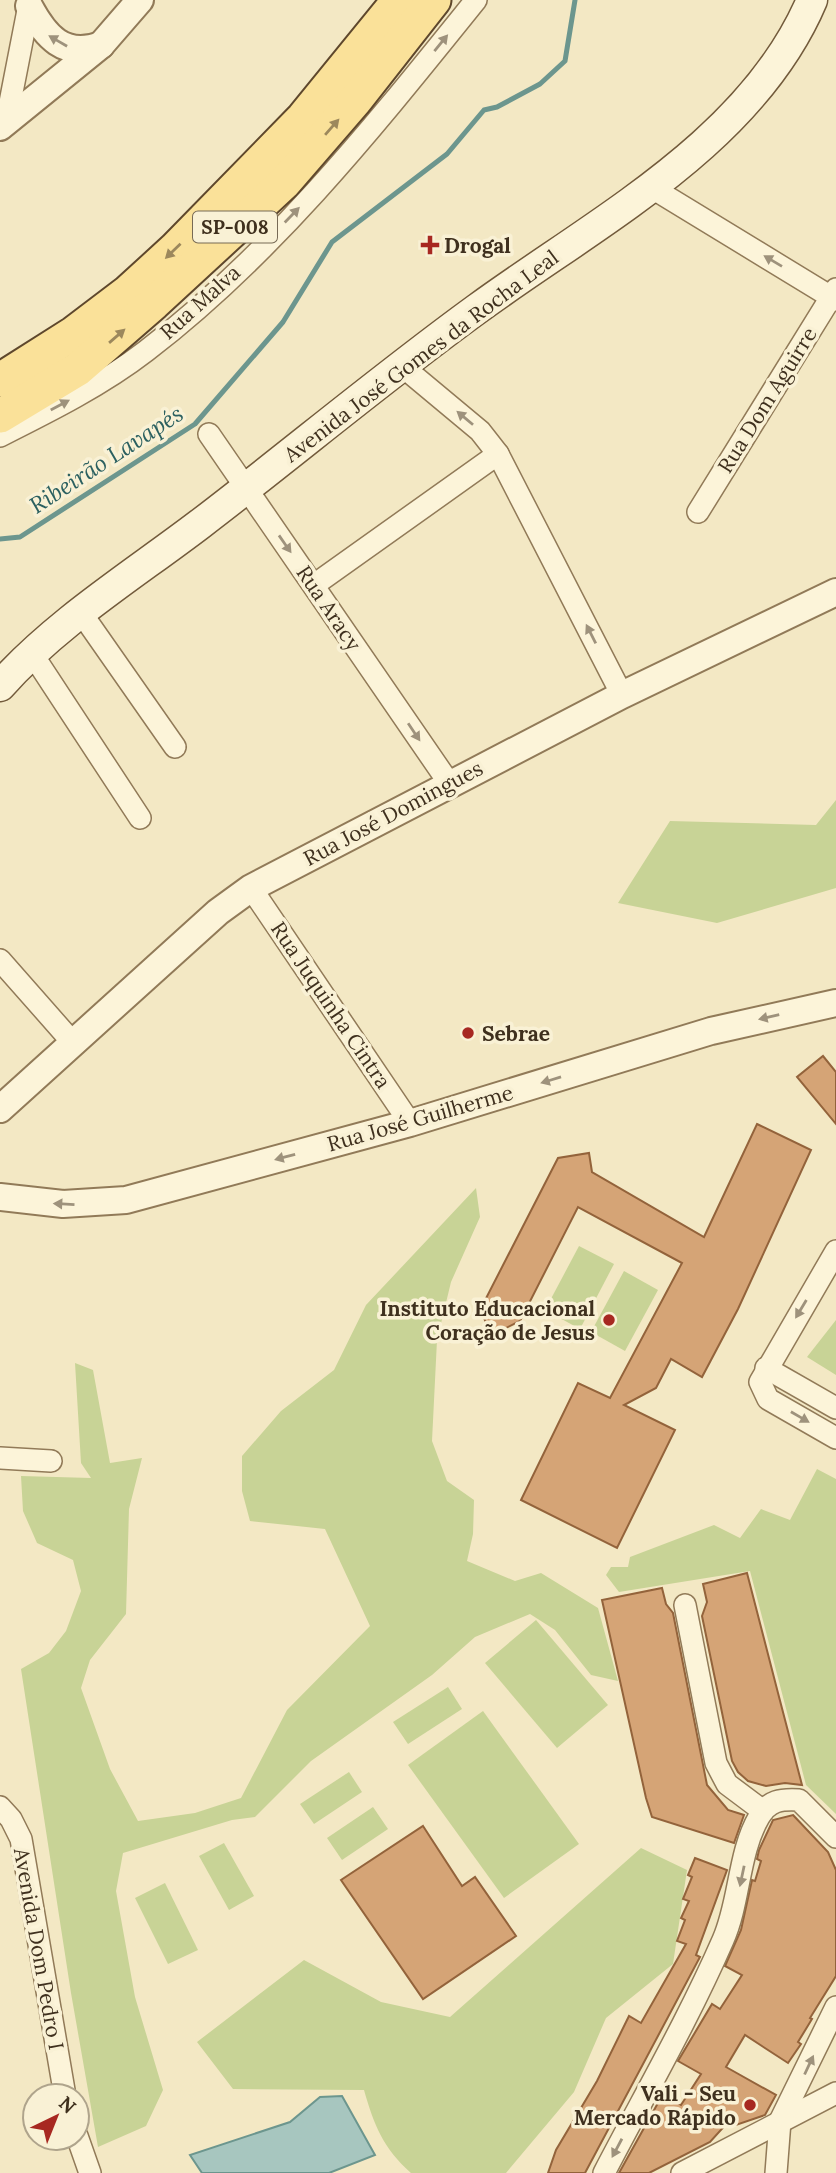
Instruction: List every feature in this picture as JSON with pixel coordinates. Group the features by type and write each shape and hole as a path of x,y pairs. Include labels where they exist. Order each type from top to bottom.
{"main road":[{"name":"SP-008","path":"0,380 74,333 128,292 175,249 303,118 398,0"},
{"name":"SP-008","path":"0,416 78,369 284,183 354,102 434,0"},
{"name":"Avenida José Gomes da Rocha Leal","path":"0,687 82,614 402,366 716,134 778,65 813,0"}],"street":[{"path":"3,125 101,45 139,0"},
{"name":"Rua Malva","path":"0,436 72,399 145,352 200,305 349,157 476,0"},
{"path":"30,3 43,31 56,42 88,50 101,45"},
{"path":"3,125 30,3"},
{"path":"649,186 834,295"},
{"name":"Rua Dom Aguirre","path":"698,512 834,295"},
{"path":"402,366 480,431 498,454 622,695"},
{"name":"Rua Aracy","path":"209,434 449,783"},
{"path":"314,585 498,454"},
{"name":"Rua José Domingues","path":"0,1109 218,912 251,888 622,695 836,592"},
{"path":"82,614 176,747"},
{"path":"33,655 140,818"},
{"name":"Rua Juquinha Cintra","path":"251,888 410,1123"},
{"path":"0,960 74,1044"},
{"name":"Rua José Guilherme","path":"0,1197 63,1204 126,1200 410,1123 711,1031 836,1003"},
{"path":"836,1251 760,1382 768,1399 836,1438"},
{"path":"766,1368 836,1408"},
{"path":"0,1458 51,1461"},
{"path":"685,1605 716,1763 727,1784 763,1811"},
{"path":"604,2173 678,2035 723,1940 733,1915 747,1852 763,1811 777,1800 799,1800 836,1837"},
{"name":"Avenida Dom Pedro I","path":"0,1807 11,1819 20,1839 63,2082"},
{"path":"776,2173 780,2121 836,2007"},
{"path":"682,2173 836,2093"},
{"path":"83,2152 90,2173"}],"green space":[{"path":"836,800 836,888 717,923 618,903 670,821 816,825"},
{"path":"476,1188 480,1217 451,1282 437,1340 432,1441 447,1481 474,1500 473,1534 467,1561 515,1581 541,1573 598,1608 618,1681 591,1675 555,1630 530,1614 475,1637 432,1675 311,1761 255,1817 232,1820 123,1853 116,1891 135,1997 163,2090 146,2126 98,2147 91,2107 91,2082 87,2082 71,1993 21,1669 49,1653 66,1631 81,1591 73,1560 37,1543 23,1511 21,1476 91,1478 81,1463 75,1363 93,1370 110,1463 142,1458 129,1509 126,1614 90,1660 81,1688 110,1769 138,1821 195,1813 241,1798 287,1710 370,1626 325,1529 250,1521 242,1491 242,1456 281,1411 334,1370 366,1305"},
{"path":"579,1246 614,1264 580,1329 545,1310"},
{"path":"624,1271 658,1290 625,1351 591,1332"},
{"path":"836,1320 836,1375 807,1357"},
{"path":"817,1469 836,1479 836,1814 806,1785 750,1571 619,1592 606,1575 611,1567 628,1567 630,1557 714,1525 740,1538 761,1509 790,1520"},
{"path":"536,1620 608,1705 557,1748 485,1663"},
{"path":"448,1687 462,1709 408,1744 393,1722"},
{"path":"483,1711 579,1844 504,1898 408,1765"},
{"path":"349,1772 362,1792 314,1824 300,1804"},
{"path":"373,1807 388,1829 342,1860 327,1838"},
{"path":"224,1843 254,1896 229,1910 199,1856"},
{"path":"641,1848 687,1870 673,1964 606,2018 574,2092 506,2173 411,2173 386,2145 364,2090 233,2089 197,2042 304,1960 381,2002 450,2017"},
{"path":"165,1883 198,1950 168,1964 135,1898"}],"water":[{"path":"342,2096 375,2155 329,2173 202,2173 190,2155 290,2122 320,2097"}],"building":[{"path":"823,1056 836,1072 836,1124 797,1077"},
{"path":"757,1124 811,1150 738,1309 702,1377 671,1359 656,1388 624,1405 675,1430 617,1548 521,1500 578,1383 610,1398 682,1263 578,1207 520,1321 492,1335 480,1310 558,1158 589,1153 592,1172 704,1237"},
{"path":"747,1573 802,1785 785,1783 766,1786 748,1781 738,1772 732,1761 702,1616 707,1602 703,1584"},
{"path":"662,1588 666,1604 673,1613 707,1785 728,1810 744,1815 734,1843 652,1817 646,1798 602,1600"},
{"path":"793,1815 828,1852 836,1870 836,1976 810,2018 812,2019 798,2042 801,2044 788,2063 745,2035 726,2067 776,2095 765,2115 736,2125 729,2121 710,2142 649,2173 619,2173 663,2094 681,2105 701,2074 678,2061 712,2004 720,2009 742,1975 725,1966 741,1930 752,1880 755,1881 761,1861 757,1859 759,1850 773,1820"},
{"path":"423,1826 462,1886 475,1877 516,1936 423,1999 341,1880"},
{"path":"695,1858 727,1870 696,1955 700,1957 585,2173 548,2173 556,2150 597,2081 629,2016 641,2023 686,1944 677,1941 685,1920 681,1918 689,1901 683,1899 692,1877 688,1875"}],"waterway":[{"name":"Ribeirão Lavapés","path":"0,539 20,537 195,424 283,322 332,242 447,154 484,110 497,107 540,84 565,61 575,0"}],"place":[{"name":"Drogal","path":"430,245"},
{"name":"Sebrae","path":"468,1033"},
{"name":"Instituto Educacional Coração de Jesus","path":"609,1320"},
{"name":"Vali - Seu Mercado Rápido","path":"750,2105"}]}
